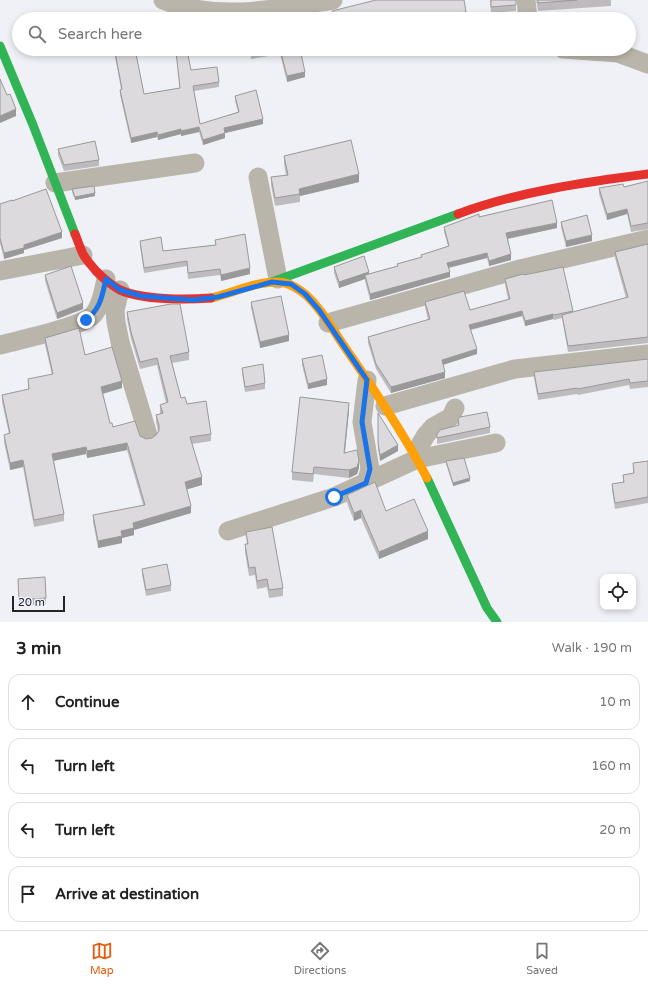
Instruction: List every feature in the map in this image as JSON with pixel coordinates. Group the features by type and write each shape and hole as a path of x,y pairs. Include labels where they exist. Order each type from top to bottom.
{"street":[{"path":"163,0 189,9 215,12 247,12 333,0"},
{"path":"526,0 527,12"},
{"path":"0,46 33,125 83,255 93,269 113,284 141,296 193,300 218,297 275,280 478,207 535,193 602,180 648,174"},
{"path":"626,56 648,64"},
{"path":"55,184 195,163"},
{"path":"258,177 275,280"},
{"path":"328,323 520,269 648,239"},
{"path":"0,272 83,255"},
{"path":"275,280 291,284 305,294 328,323 385,406 417,459 440,504 487,608 497,622"},
{"path":"0,345 67,327 86,320 94,314 113,284"},
{"path":"113,284 116,322 120,342 148,435"},
{"path":"385,406 515,369 648,354"},
{"path":"366,483 370,469 362,422 367,380"},
{"path":"417,459 420,444 426,435 433,427 451,417 455,408"},
{"path":"228,531 323,501 417,459 496,443"}],"building":[{"path":"376,0 464,0 466,12 332,12"},
{"path":"491,0 516,0 516,5 491,7"},
{"path":"538,0 577,0 538,3"},
{"path":"116,56 136,56 144,94 180,88 176,56 188,56 191,70 217,67 219,82 193,86 200,124 239,112 235,96 256,90 263,119 224,128 225,133 203,140 199,127 181,131 181,129 158,135 157,132 131,138 120,90 122,89"},
{"path":"282,56 302,56 305,72 287,76"},
{"path":"0,79 7,95 10,94 16,109 0,116"},
{"path":"351,140 359,174 299,189 300,194 275,198 271,177 288,175 284,156"},
{"path":"95,141 99,160 64,165 58,149"},
{"path":"648,181 648,223 631,226 627,209 607,214 599,188 623,184 624,187"},
{"path":"94,186 95,193 75,197 72,189"},
{"path":"46,189 62,232 24,245 24,248 4,253 0,238 0,204"},
{"path":"552,200 557,223 506,233 511,254 489,261 487,253 447,263 450,272 370,294 365,275 398,266 397,264 422,257 421,255 449,246 444,227 479,214 479,217"},
{"path":"587,215 592,235 566,241 561,222"},
{"path":"245,234 250,268 221,275 220,269 188,273 187,261 144,268 140,241 161,237 163,251 216,245 215,240"},
{"path":"648,244 648,337 568,346 562,315 628,297 615,252"},
{"path":"364,256 369,272 339,282 334,267"},
{"path":"71,266 83,303 57,313 45,275"},
{"path":"563,267 573,311 525,321 522,311 469,325 477,349 442,360 445,372 391,387 376,364 368,337 430,319 425,302 464,291 470,310 510,299 505,279 523,274"},
{"path":"281,296 289,335 260,342 251,302"},
{"path":"171,304 180,304 189,352 170,356 181,398 185,397 187,404 206,401 211,434 190,437 202,477 185,482 191,506 133,523 134,528 121,531 122,536 98,541 93,515 145,505 127,443 87,451 86,447 52,454 64,514 34,520 23,460 10,463 4,435 10,433 2,395 29,389 28,379 53,374 45,338 79,328 85,355 112,347 122,381 101,387 110,423 112,423 113,427 135,421 140,436 146,439 152,438 159,431 156,415 163,413 160,405 168,402 157,358 140,362 127,312"},
{"path":"322,355 327,379 308,384 302,359"},
{"path":"648,359 648,381 630,383 629,379 578,389 538,394 534,372"},
{"path":"263,364 265,383 245,387 242,368"},
{"path":"300,397 349,403 344,453 357,450 359,461 357,467 349,470 314,467 313,474 292,472"},
{"path":"487,412 490,427 437,438 437,434 440,430 459,425 458,419 460,417"},
{"path":"378,413 398,445 380,455 378,443"},
{"path":"464,458 470,478 453,483 446,461"},
{"path":"648,461 648,497 615,503 612,484 624,482 623,475 634,473 633,463"},
{"path":"375,482 386,511 414,499 428,531 379,552 361,510 354,513 347,495"},
{"path":"272,527 283,588 269,590 267,579 257,581 255,567 249,568 245,544 248,544 246,532"},
{"path":"167,564 171,585 146,590 142,569"},
{"path":"45,577 46,598 19,600 18,579"}],"traffic: fast":[{"path":"0,46 33,125 75,234"},
{"path":"272,282 458,214"},
{"path":"427,478 487,608 497,622"}],"traffic: slow":[{"path":"211,298 258,284 276,282 291,285 306,295 322,313 377,395 398,427 427,478"}],"traffic: jam":[{"path":"458,214 481,206 527,194 576,184 648,174"},
{"path":"75,234 83,254 89,263 104,279 120,290 140,296 177,299 211,298"}],"route":[{"path":"86,320 94,314 100,303 106,279 120,290 141,296 193,300 218,297 272,282 291,284 305,294 319,310 367,380 362,422 370,469 366,483 334,497"}]}
